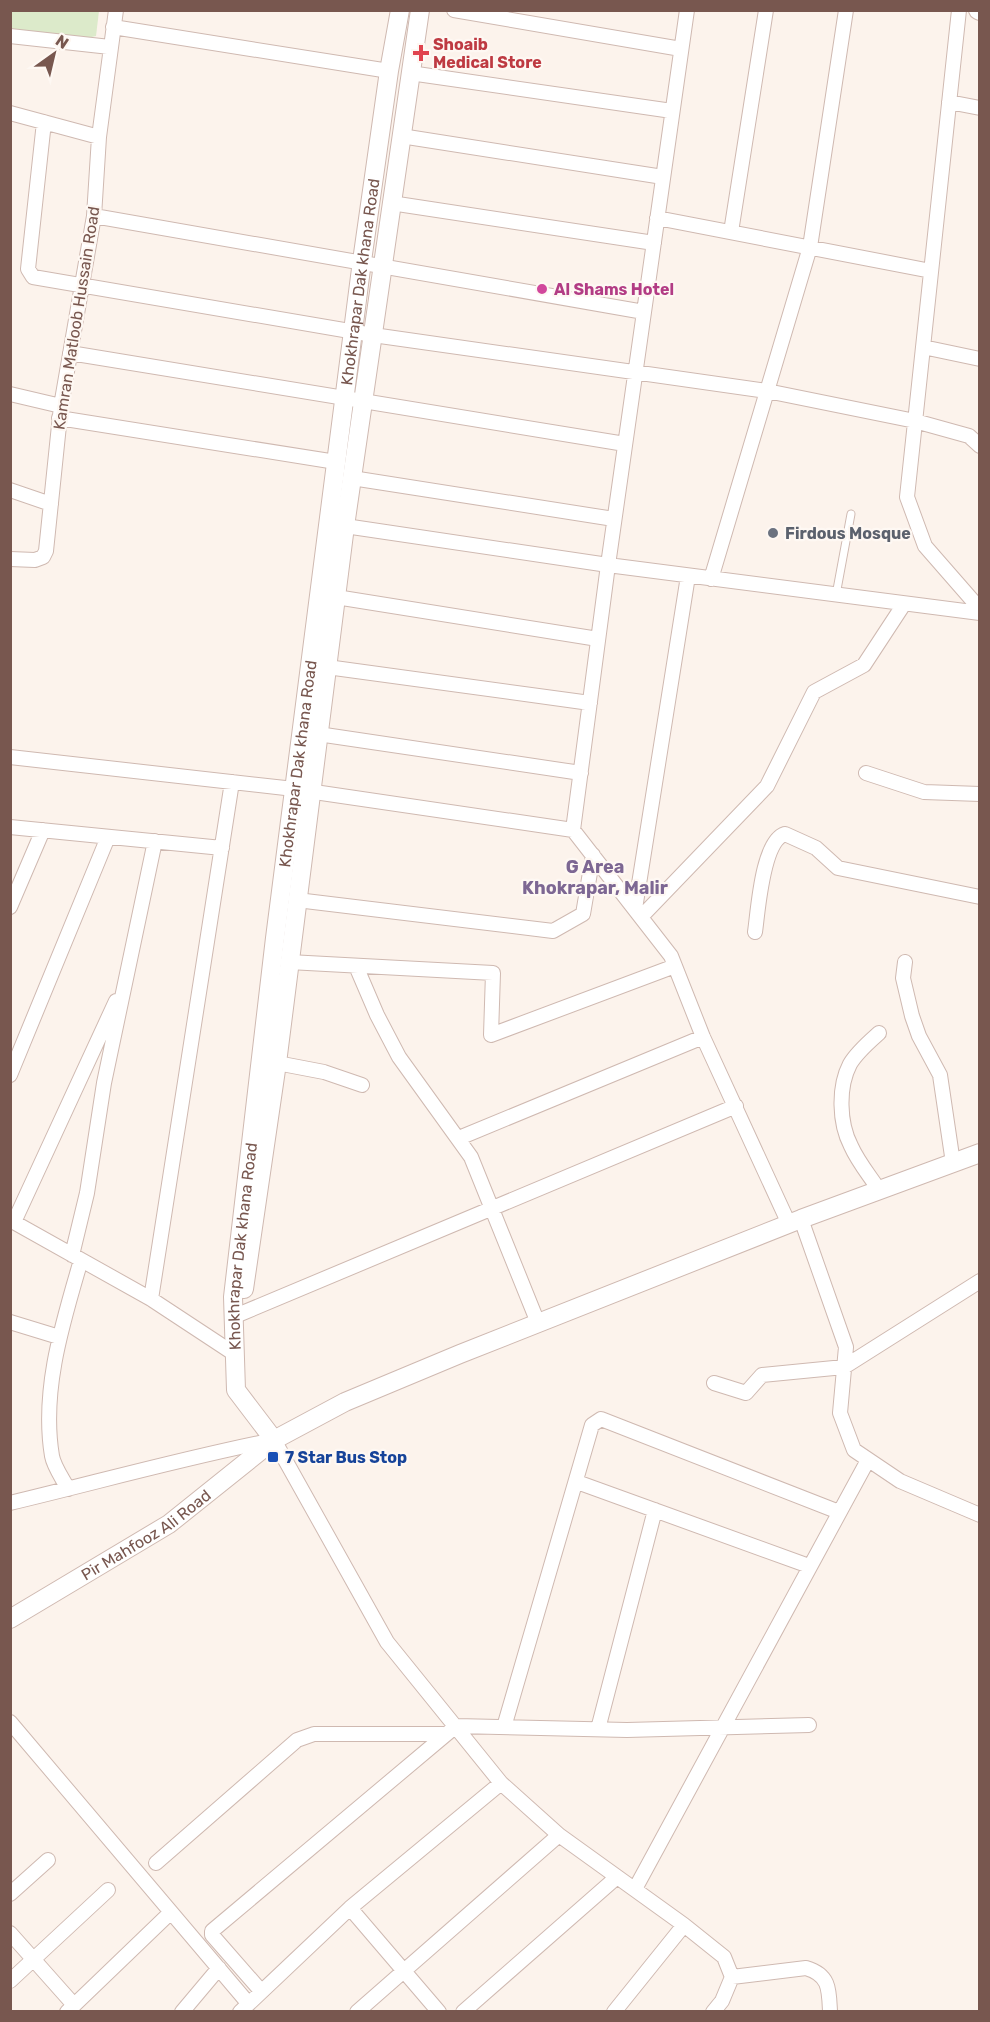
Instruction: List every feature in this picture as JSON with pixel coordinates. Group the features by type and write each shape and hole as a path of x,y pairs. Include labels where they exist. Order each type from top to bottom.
{"street":[{"name":"Kamran Matloob Hussain Road","path":"10,559 35,560 43,557 60,412 94,216 99,137 116,10"},
{"name":"Khokhrapar Dak khana Road","path":"233,1353 232,1297 302,791 344,398 388,71 400,10"},
{"name":"Khokhrapar Dak khana Road","path":"233,1353 250,1257 277,1063 297,900 302,791 318,734 345,526 420,10"},
{"path":"454,10 681,49"},
{"path":"573,830 614,519 687,10"},
{"path":"731,232 766,10"},
{"path":"711,579 810,247 846,10"},
{"path":"959,10 908,497 925,546 980,611"},
{"path":"113,27 388,71"},
{"path":"10,36 110,47"},
{"path":"410,73 672,111"},
{"path":"949,102 980,108"},
{"path":"10,113 99,137"},
{"path":"44,122 28,269 33,277 353,332 767,391 915,421 969,436 980,446"},
{"path":"401,136 663,177"},
{"path":"392,203 654,243"},
{"path":"94,216 644,312"},
{"path":"657,218 931,271"},
{"path":"923,347 980,359"},
{"path":"70,353 625,444"},
{"path":"10,394 60,412 336,462"},
{"path":"352,478 614,519"},
{"path":"10,490 51,504"},
{"path":"345,526 688,576 904,604 980,611"},
{"path":"638,913 688,576"},
{"path":"336,597 598,639"},
{"path":"638,913 767,786 814,692 864,665 904,604"},
{"path":"327,667 590,703"},
{"path":"318,734 581,773"},
{"path":"10,757 302,791 573,830 670,956 703,1037 795,1222 846,1347 840,1413 854,1450 900,1481 980,1515"},
{"path":"866,773 924,792 980,794"},
{"path":"151,1299 232,782"},
{"path":"10,827 222,848"},
{"path":"10,907 43,830"},
{"path":"755,932 763,874 777,840 784,834 816,848 838,868 980,897"},
{"path":"10,1075 108,837"},
{"path":"68,1490 52,1458 49,1417 59,1337 77,1257 95,1133 155,841"},
{"path":"297,900 553,931 583,914 593,855"},
{"path":"289,962 493,973 491,1035 675,966"},
{"path":"905,962 903,978 918,1036 940,1075 953,1163"},
{"path":"356,966 377,1015 399,1057 471,1156 538,1323"},
{"path":"126,980 12,1221 151,1299 233,1353 236,1390 274,1440 387,1642 501,1783 559,1835 684,1925 724,1957 732,1977 722,2001 713,2012"},
{"path":"879,1033 850,1065 843,1085 842,1109 844,1129 851,1147 879,1190"},
{"path":"459,1138 703,1037"},
{"path":"277,1063 324,1072 362,1084"},
{"path":"240,1314 736,1106"},
{"name":"Pir Mahfooz Ali Road","path":"10,1619 169,1524 274,1440 345,1402 795,1222 980,1153"},
{"path":"714,1383 746,1394 762,1375 844,1367 980,1281"},
{"path":"10,1322 59,1337"},
{"path":"504,1727 592,1425 601,1419 839,1512"},
{"path":"10,1503 225,1449 274,1440"},
{"path":"635,1889 868,1460"},
{"path":"577,1482 809,1566"},
{"path":"598,1729 655,1510"},
{"path":"11,1722 170,1913 219,1968 244,2007 350,1908 501,1783"},
{"path":"261,1991 212,1935 212,1931 443,1734 456,1726 598,1729 809,1725"},
{"path":"156,1863 297,1740 314,1734 443,1734"},
{"path":"357,2012 559,1835"},
{"path":"10,1894 48,1860"},
{"path":"463,2012 617,1877"},
{"path":"10,1981 108,1890"},
{"path":"350,1908 439,2012"},
{"path":"10,1933 70,2008 170,1913"},
{"path":"614,2012 684,1925"},
{"path":"182,2012 219,1968"},
{"path":"732,1977 806,1968 816,1971 825,1977 828,1985 830,2012"}],"lane":[{"path":"836,595 851,514"}],"green space":[{"path":"11,11 99,11 96,36 83,39 11,30"}],"place":[{"name":"Shoaib Medical Store","path":"421,53"},
{"name":"Al Shams Hotel","path":"542,289"},
{"name":"Firdous Mosque","path":"773,533"},
{"name":"7 Star Bus Stop","path":"273,1457"}],"district":[{"name":"G Area Khokrapar, Malir","path":"595,877"}]}
